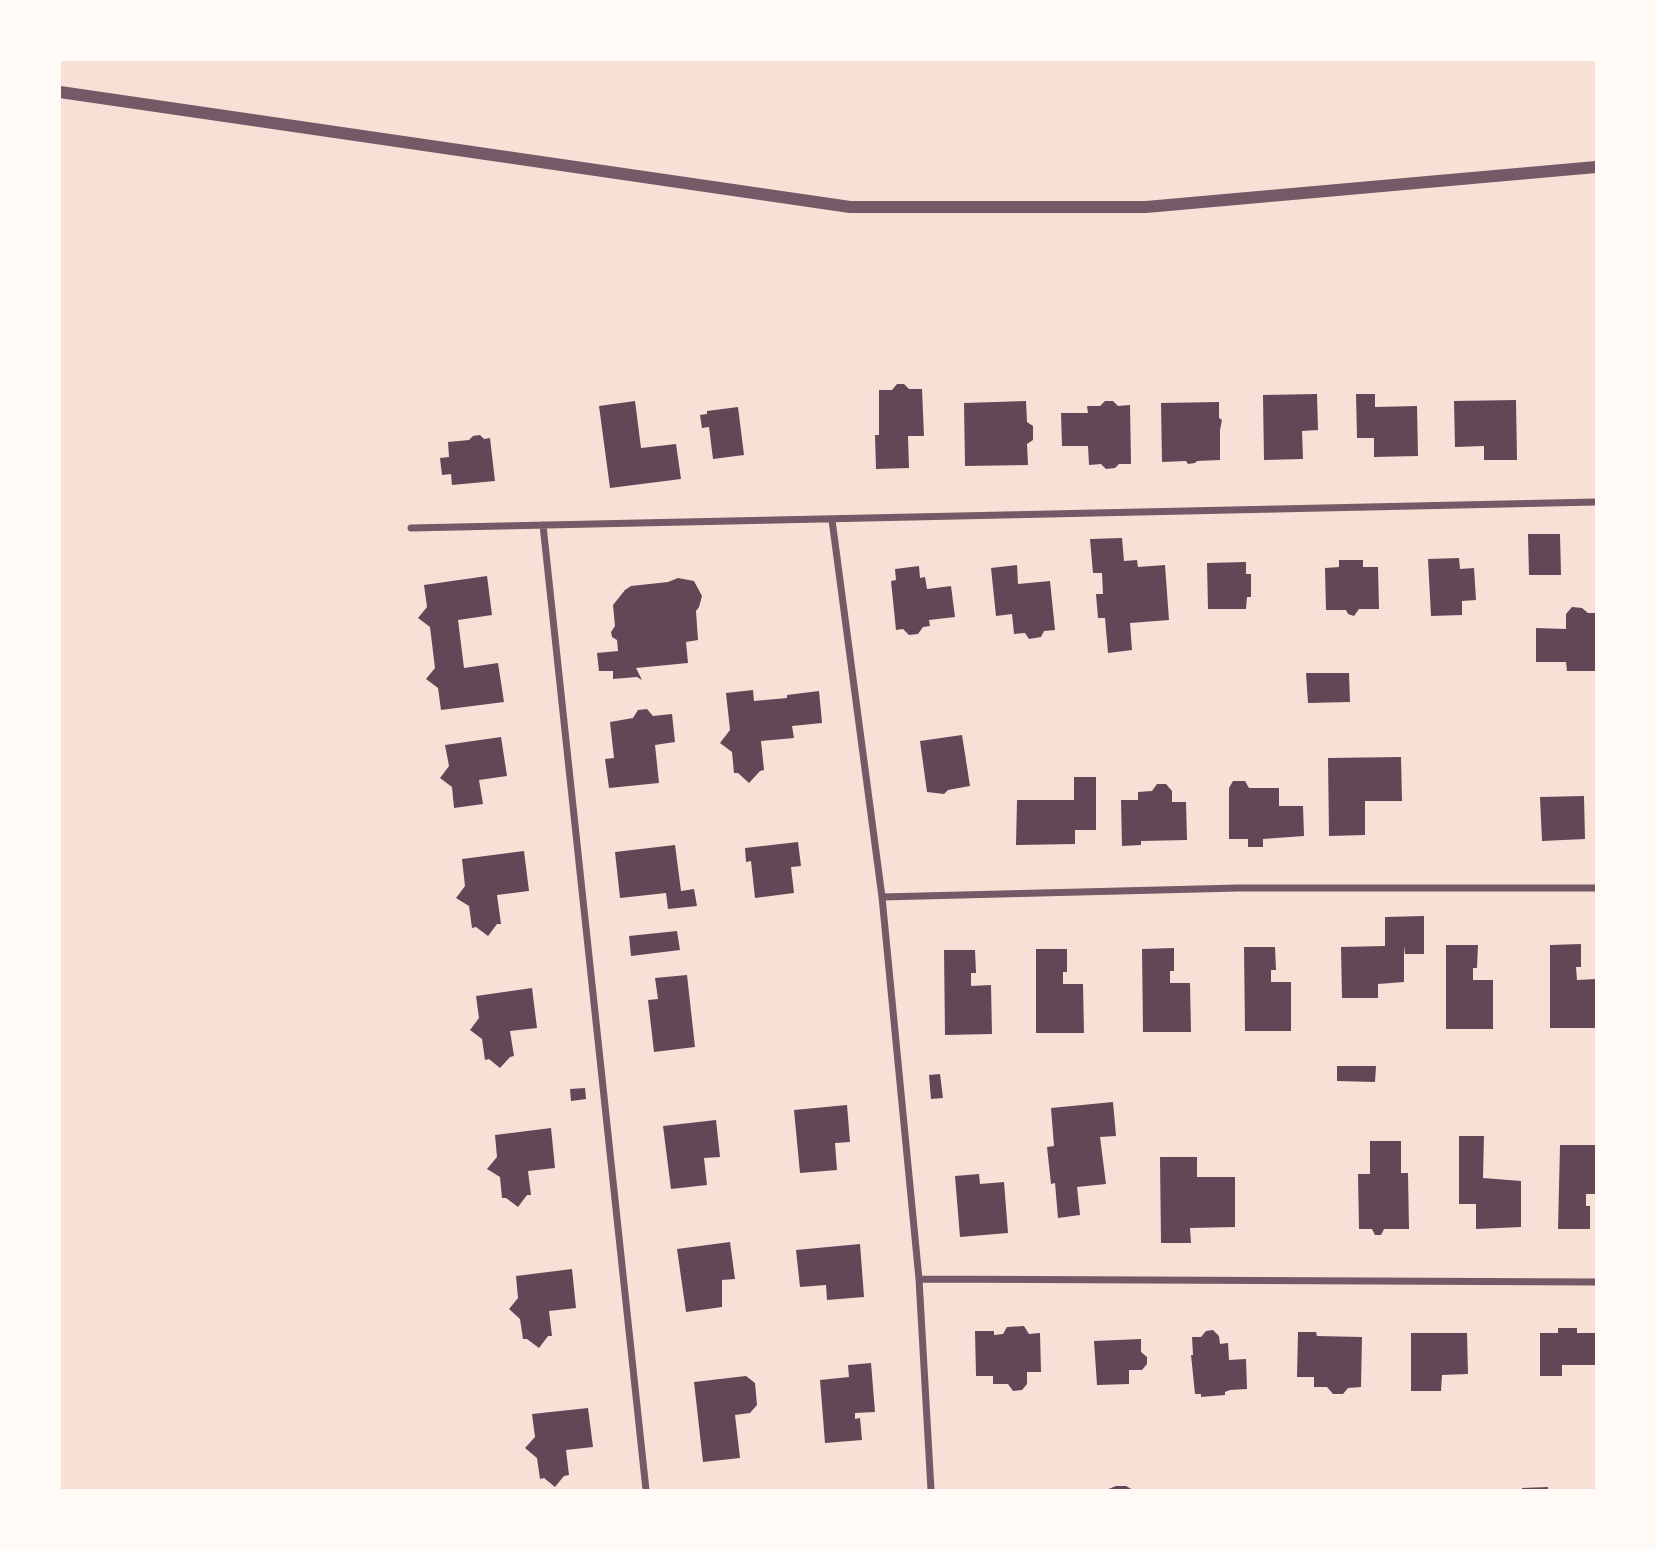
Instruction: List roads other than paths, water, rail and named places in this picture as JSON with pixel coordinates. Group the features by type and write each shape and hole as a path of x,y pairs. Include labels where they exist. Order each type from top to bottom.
{"street":[{"path":"60,92 850,207 1146,207 1597,167"},
{"path":"411,528 1597,502"},
{"path":"832,520 882,897 919,1279 931,1490"},
{"path":"542,525 646,1490"},
{"path":"882,897 1238,888 1597,888"},
{"path":"919,1279 1597,1282"}]}
